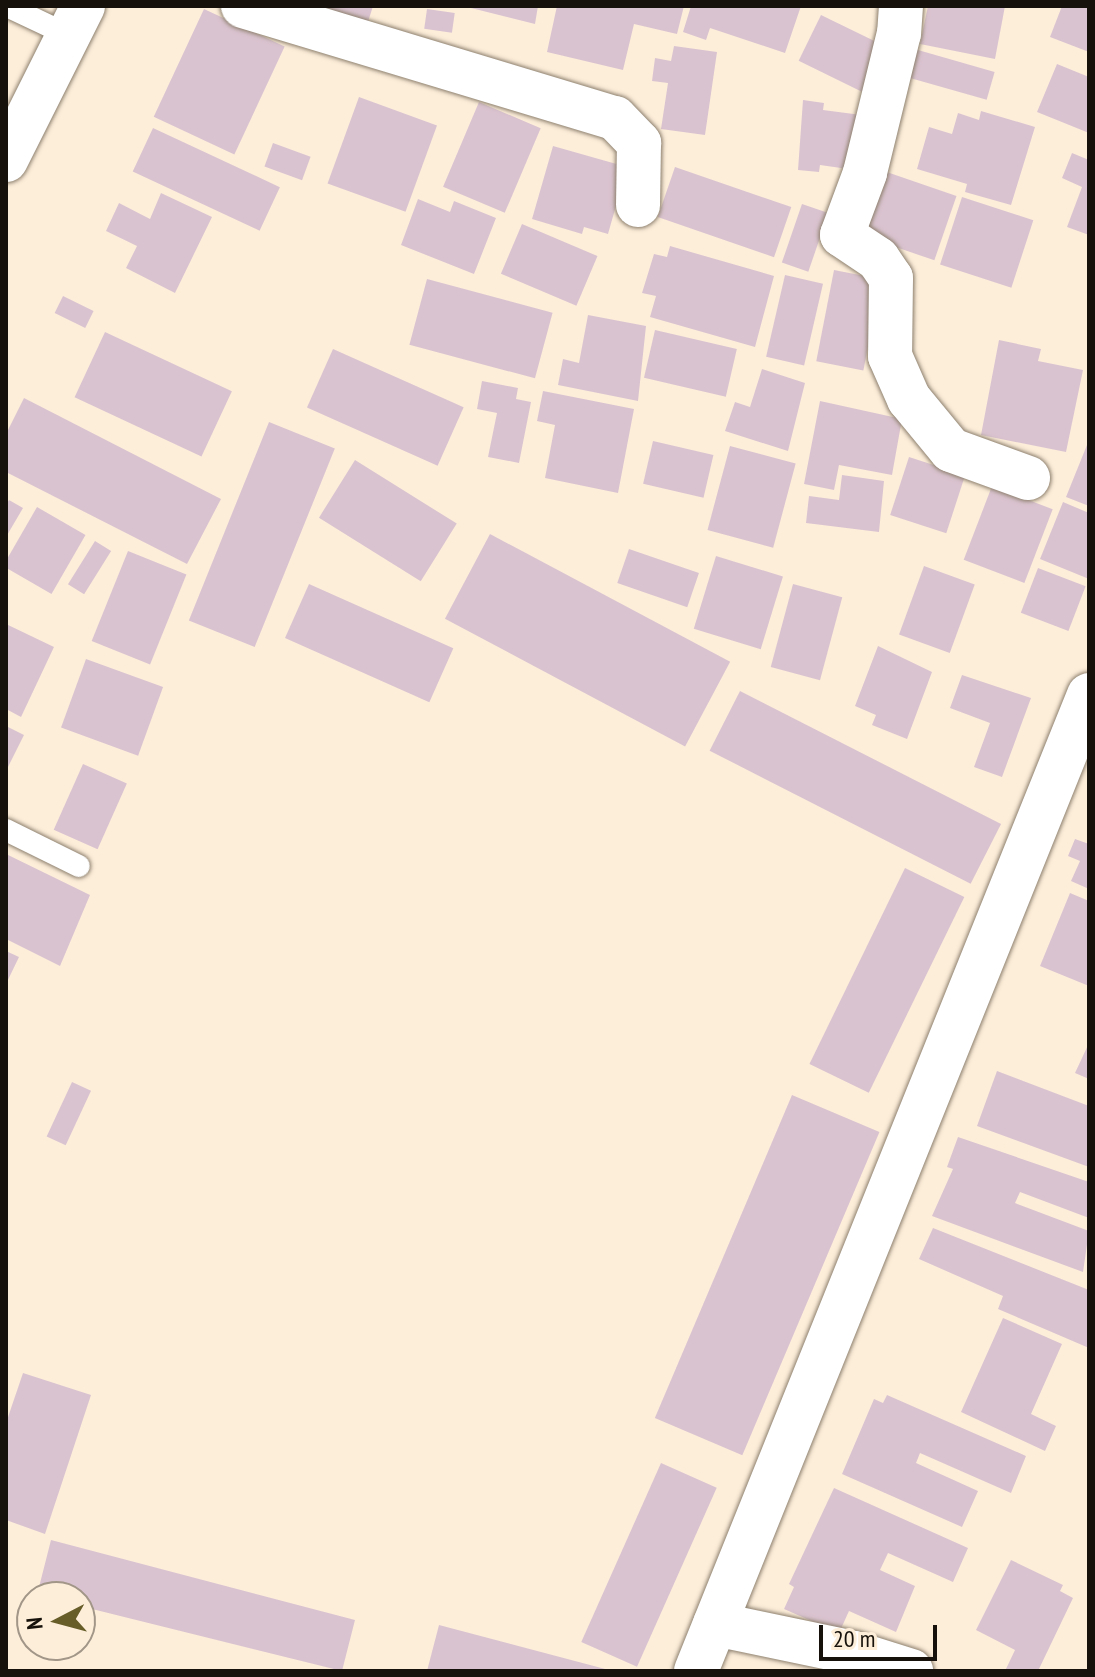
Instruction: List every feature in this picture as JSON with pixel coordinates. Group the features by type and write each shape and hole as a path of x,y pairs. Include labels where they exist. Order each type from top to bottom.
{"street":[{"path":"243,6 615,118 639,143 638,205"},
{"path":"901,6 899,33 865,173 842,235 878,259 891,278 890,356 909,399 951,450 1028,478"},
{"path":"6,160 75,20"},
{"path":"696,1671 1089,695"},
{"path":"715,1624 854,1653 911,1671"}],"lane":[{"path":"7,6 75,20"},
{"path":"6,830 79,866"}],"building":[{"path":"309,6 373,6 367,25"},
{"path":"463,6 538,6 535,24"},
{"path":"557,6 684,6 677,34 634,24 623,70 547,52"},
{"path":"691,6 801,6 785,53 710,28 706,40 683,32"},
{"path":"928,6 1005,6 995,59 920,44"},
{"path":"1062,6 1089,6 1089,52 1050,37"},
{"path":"204,9 285,47 234,154 154,117"},
{"path":"427,9 455,13 452,33 424,29"},
{"path":"821,15 886,47 863,92 799,61"},
{"path":"674,46 717,52 705,135 661,129 668,83 652,81 655,58 671,61"},
{"path":"911,48 995,72 987,100 903,76"},
{"path":"1057,64 1089,77 1089,133 1037,112"},
{"path":"359,97 437,125 406,212 328,183"},
{"path":"803,100 824,103 823,110 869,116 862,171 820,165 819,172 798,170"},
{"path":"479,102 541,128 505,213 443,187"},
{"path":"981,111 1035,127 1011,205 965,192 967,184 917,169 929,127 952,134 958,113 979,120"},
{"path":"153,128 280,187 260,231 133,172"},
{"path":"273,143 311,157 302,180 264,166"},
{"path":"553,146 627,167 608,234 584,227 582,234 532,219"},
{"path":"1072,153 1089,160 1089,235 1067,227 1082,187 1062,178"},
{"path":"675,167 791,207 774,257 658,217"},
{"path":"878,169 956,196 934,260 856,233"},
{"path":"161,193 212,217 175,293 126,268 137,246 106,231 119,203 150,219"},
{"path":"962,197 1033,220 1011,288 940,265"},
{"path":"418,199 450,212 454,201 496,218 474,274 401,245"},
{"path":"802,204 828,213 808,272 782,263"},
{"path":"522,224 597,256 576,306 501,274"},
{"path":"670,246 774,276 755,347 650,317 656,296 642,293 654,254 667,257"},
{"path":"834,270 881,279 863,370 816,361"},
{"path":"785,275 823,284 804,366 766,357"},
{"path":"427,279 553,313 535,378 409,345"},
{"path":"63,296 94,311 85,328 55,313"},
{"path":"588,315 646,326 638,401 558,385 563,359 579,363"},
{"path":"655,330 737,349 726,397 644,378"},
{"path":"105,332 232,391 201,456 75,397"},
{"path":"999,340 1041,349 1038,361 1083,370 1066,452 981,435"},
{"path":"333,349 464,407 438,466 307,407"},
{"path":"762,369 805,383 788,451 725,431 735,402 750,407"},
{"path":"482,381 518,388 516,399 531,402 519,463 488,457 497,413 477,409"},
{"path":"543,391 634,409 618,493 545,478 555,425 537,421"},
{"path":"24,398 221,499 187,564 6,472 6,434"},
{"path":"820,401 902,419 892,475 839,465 834,490 804,484"},
{"path":"269,422 335,449 255,647 189,620"},
{"path":"1089,440 1089,506 1066,497"},
{"path":"653,441 713,455 704,498 643,484"},
{"path":"730,446 796,464 773,548 707,530"},
{"path":"909,457 965,475 946,533 890,515"},
{"path":"355,460 457,524 421,581 319,518"},
{"path":"842,475 884,481 879,532 806,523 809,496 839,500"},
{"path":"992,486 1053,509 1024,583 964,560"},
{"path":"9,500 23,508 6,537 6,505"},
{"path":"1063,502 1089,513 1089,579 1040,559"},
{"path":"37,507 85,535 51,594 6,568 6,561"},
{"path":"490,534 730,662 685,746 445,619"},
{"path":"95,541 111,551 84,594 68,584"},
{"path":"629,549 699,573 687,607 617,583"},
{"path":"128,551 186,575 150,665 92,641"},
{"path":"716,556 783,576 761,649 694,629"},
{"path":"924,566 975,584 950,653 899,635"},
{"path":"1038,568 1086,586 1068,631 1021,613"},
{"path":"309,584 453,648 429,702 285,638"},
{"path":"793,584 842,597 820,680 771,667"},
{"path":"6,624 54,647 21,717 6,709"},
{"path":"878,646 932,672 907,739 872,725 876,715 855,706"},
{"path":"86,659 163,687 138,756 61,728"},
{"path":"962,675 1031,698 1002,777 974,767 990,723 950,708"},
{"path":"740,691 1001,824 971,884 710,751"},
{"path":"6,726 24,735 6,771"},
{"path":"83,764 127,784 98,849 54,830"},
{"path":"1075,839 1089,844 1089,889 1071,881 1080,861 1068,856"},
{"path":"6,854 90,895 60,966 6,939"},
{"path":"905,868 964,897 869,1093 809,1064"},
{"path":"1070,893 1089,901 1089,986 1040,966"},
{"path":"6,951 19,957 6,984"},
{"path":"1089,1043 1089,1079 1075,1073"},
{"path":"997,1071 1089,1106 1089,1167 977,1126"},
{"path":"72,1082 91,1091 66,1145 47,1136"},
{"path":"792,1095 879,1132 742,1455 655,1418"},
{"path":"958,1137 1089,1182 1089,1218 1020,1192 1015,1203 1089,1231 1083,1272 932,1216 953,1169 947,1167"},
{"path":"933,1228 1089,1290 1089,1348 998,1309 1003,1296 919,1259"},
{"path":"1003,1318 1062,1344 1031,1414 1056,1426 1045,1451 961,1412"},
{"path":"23,1373 91,1395 45,1534 6,1520 6,1423"},
{"path":"887,1395 1026,1456 1011,1493 920,1453 916,1463 978,1491 962,1527 842,1474 874,1399 883,1403"},
{"path":"661,1463 717,1488 637,1667 581,1642"},
{"path":"834,1488 968,1548 953,1582 888,1553 880,1570 915,1586 896,1632 849,1611 839,1633 784,1609 794,1587 789,1584"},
{"path":"51,1540 355,1620 342,1671 96,1610 96,1581 41,1581"},
{"path":"1011,1560 1063,1585 1060,1591 1073,1598 1038,1671 1005,1671 1015,1650 976,1630"},
{"path":"439,1625 609,1670 609,1671 427,1671"}]}
